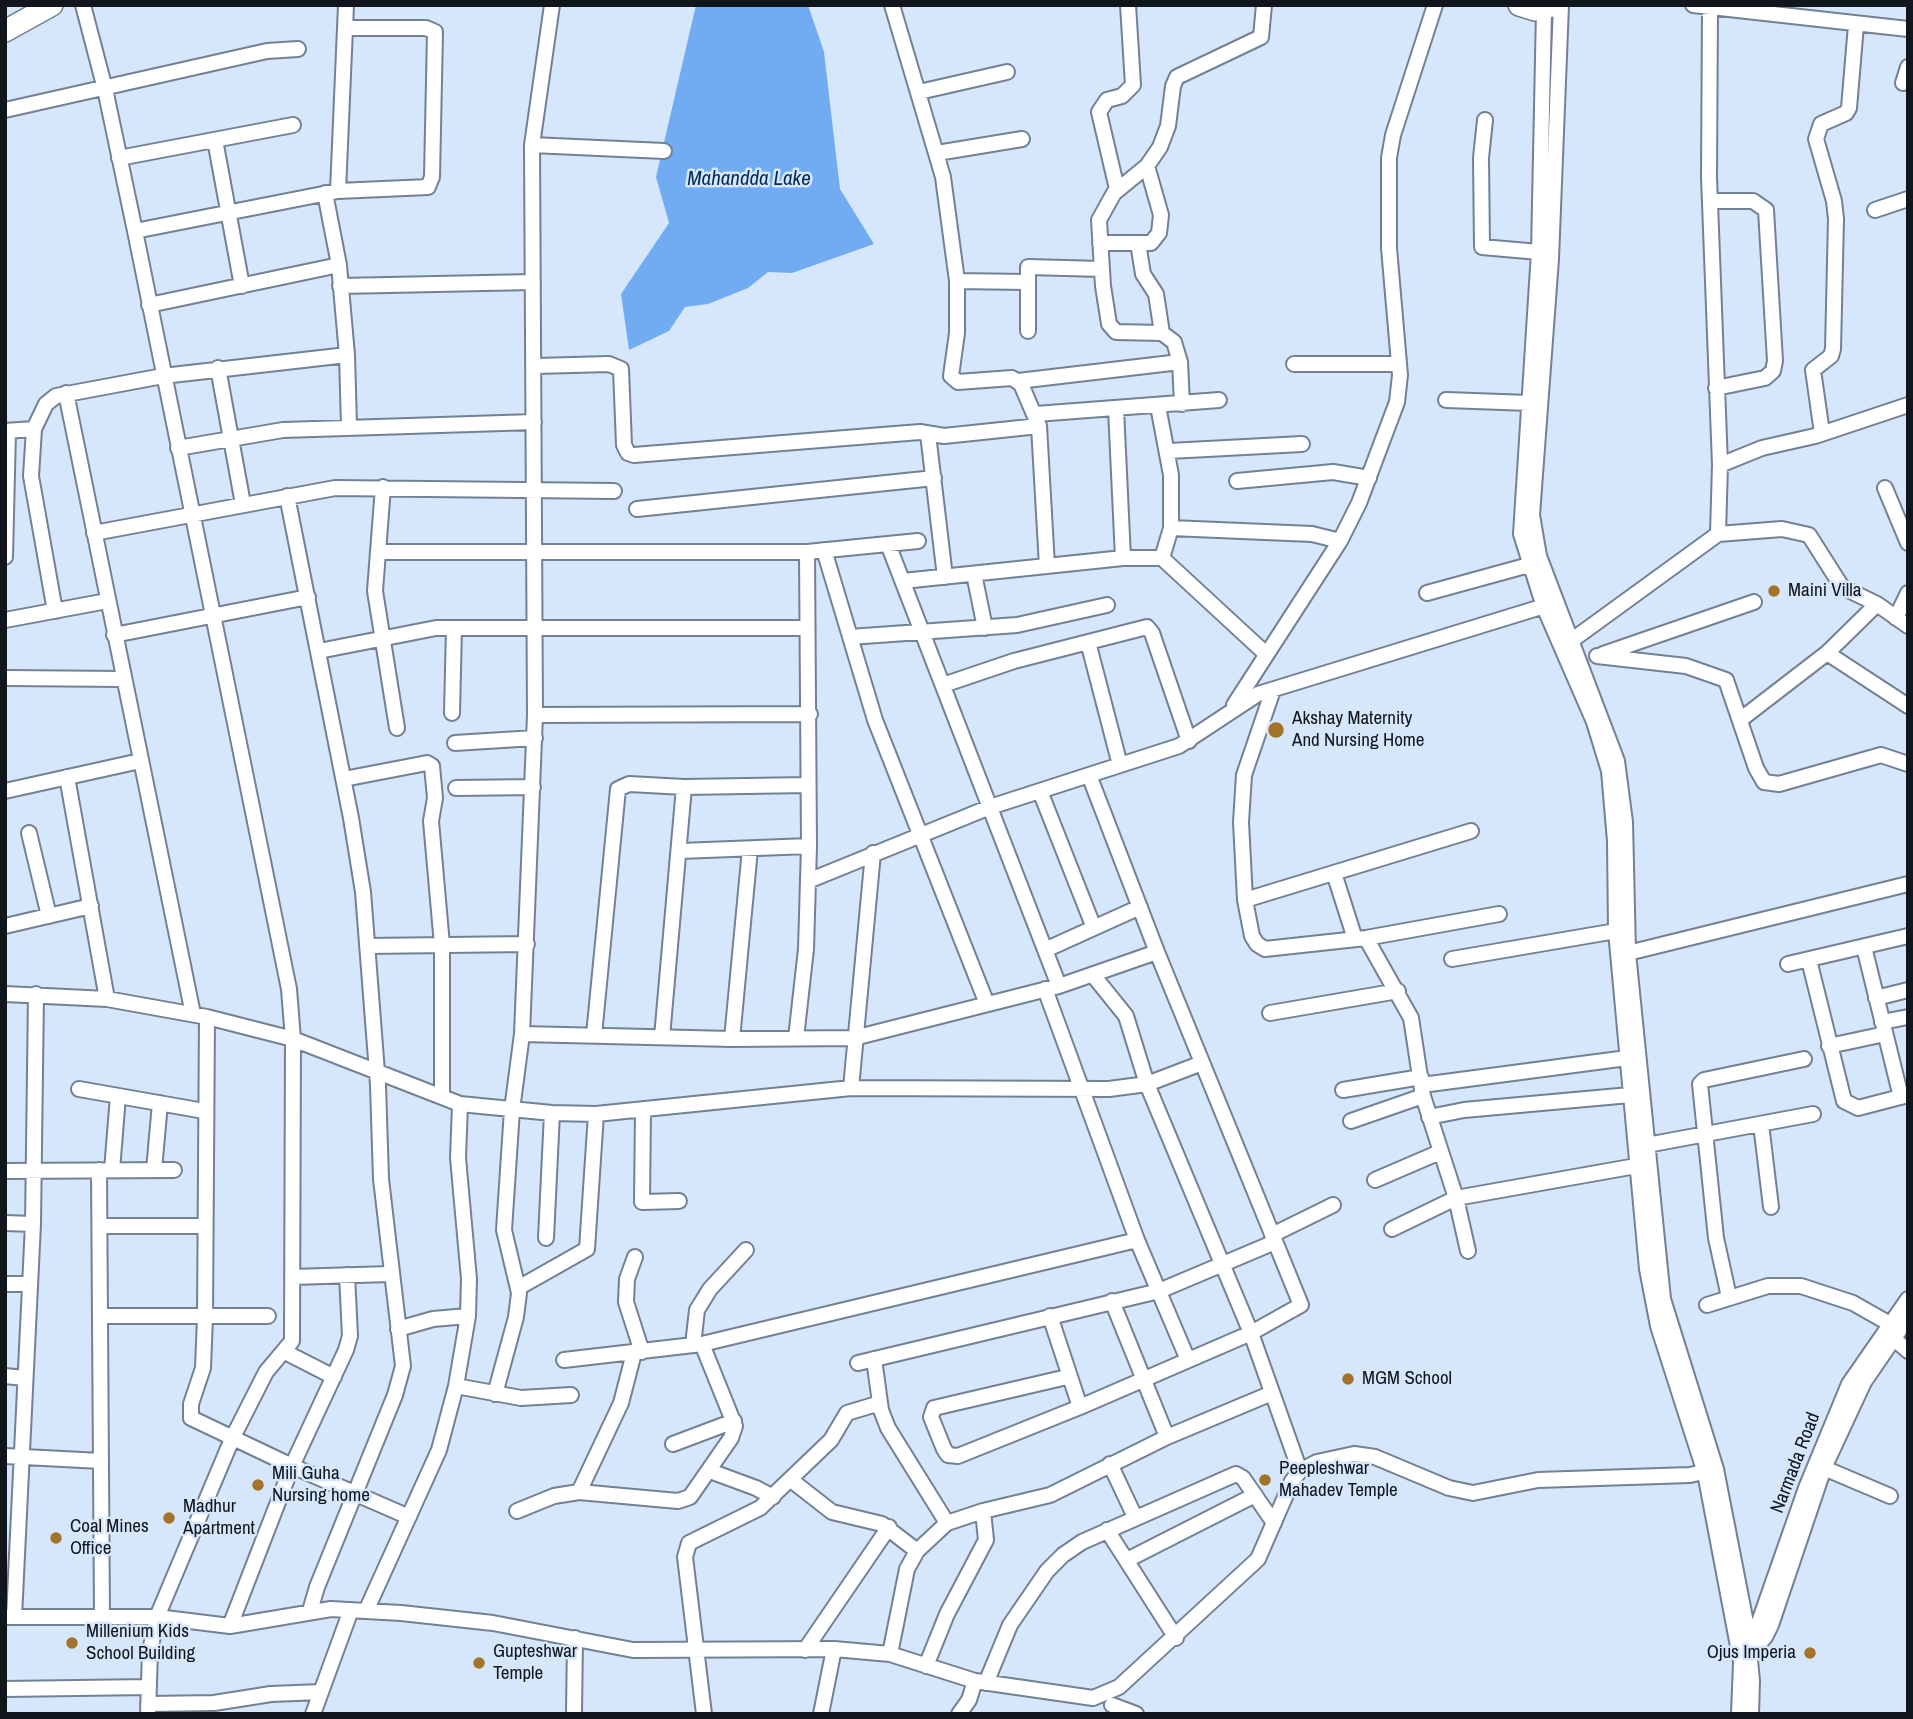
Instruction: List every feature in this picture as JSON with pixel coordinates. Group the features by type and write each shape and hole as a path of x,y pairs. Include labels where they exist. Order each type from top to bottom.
{"highway":[{"path":"5,21 34,5"},
{"path":"5,31 52,5"},
{"path":"1519,5 1554,7"}],"street":[{"path":"83,5 105,89 135,231 289,989 293,1039 292,1341 266,1373 232,1439 156,1617 150,1651 148,1709 215,1708 271,1694 321,1692"},
{"path":"346,5 332,192 347,355 349,426"},
{"path":"495,1394 516,1317 519,1288 504,1240 513,1110 522,1034 536,715 536,366 532,145 552,5"},
{"path":"892,5 943,177 957,281 957,333 951,376 958,382 1012,378 1018,381 1180,362"},
{"path":"1117,189 1099,112 1107,100 1122,96 1133,85 1128,5"},
{"path":"1182,404 1180,362 1174,342 1162,332 1116,332 1112,328 1102,270 1099,220 1104,207 1117,189 1147,166 1165,137 1173,86 1177,77 1261,37 1264,5"},
{"path":"1231,709 1340,541 1369,478 1397,402 1399,364 1390,248 1388,158 1393,135 1436,5"},
{"path":"1693,5 1908,29"},
{"path":"1554,7 1521,534 1529,565 1550,604 1566,645 1609,771 1615,841 1616,931 1647,1269 1658,1325 1711,1471 1745,1652 1739,1714"},
{"path":"1550,604 1532,515 1551,259 1561,61 1554,7"},
{"path":"1713,8 1710,201 1720,466 1718,534"},
{"path":"1822,433 1813,370 1830,356 1833,349 1836,219 1834,201 1816,139 1821,124 1846,113 1849,108 1856,25"},
{"path":"135,231 332,192 428,187 432,177 435,32 426,28 346,28"},
{"path":"5,110 267,51 298,49"},
{"path":"1903,83 1908,67"},
{"path":"919,92 1007,72"},
{"path":"1485,120 1481,158 1482,247 1539,252"},
{"path":"119,158 293,125"},
{"path":"937,153 1022,139"},
{"path":"215,140 242,286"},
{"path":"532,145 664,151"},
{"path":"1100,243 1138,243 1154,240 1161,224 1147,166"},
{"path":"1875,210 1908,199"},
{"path":"1710,201 1753,201 1766,210 1775,361 1773,371 1765,378 1716,388"},
{"path":"1138,243 1143,274 1156,294 1162,332"},
{"path":"149,305 339,265"},
{"path":"1028,331 1027,270 1030,265 1102,270"},
{"path":"957,281 1027,282"},
{"path":"341,286 533,282"},
{"path":"55,611 31,476 34,429 50,399 66,393 163,376 347,355"},
{"path":"536,366 609,364 621,369 624,445 628,453 634,455 920,432 944,436 1116,409 1219,400"},
{"path":"1294,364 1399,364"},
{"path":"218,368 243,504"},
{"path":"1018,381 1038,420 1048,566"},
{"path":"66,393 140,761 200,1016 204,1111 205,1317 202,1376 190,1412 195,1421 232,1439 409,1517"},
{"path":"1446,400 1530,403"},
{"path":"1720,466 1762,448 1822,433 1908,405"},
{"path":"1158,406 1169,451 1171,528 1162,558"},
{"path":"1116,409 1122,558"},
{"path":"178,448 283,430 534,422"},
{"path":"5,556 6,431 34,429"},
{"path":"928,434 945,577"},
{"path":"1169,451 1302,444"},
{"path":"1237,481 1333,472 1369,478"},
{"path":"637,509 934,478"},
{"path":"383,487 374,591 397,728"},
{"path":"94,533 335,488 614,491"},
{"path":"1885,488 1908,543"},
{"path":"287,496 344,779 363,892 390,1273 402,1366 395,1395 317,1587 310,1611"},
{"path":"1171,528 1312,534 1340,541"},
{"path":"1566,645 1718,534 1799,530 1817,543 1842,587 1877,604 1902,622 1908,593"},
{"path":"378,552 807,552 918,541"},
{"path":"888,544 1045,950 1052,987 1080,1090 1137,1240 1188,1360"},
{"path":"824,550 875,720 987,1004"},
{"path":"796,1038 806,949 809,846 807,552"},
{"path":"903,581 1122,558 1162,558 1266,654"},
{"path":"1427,593 1529,565"},
{"path":"974,574 985,628"},
{"path":"114,635 308,597"},
{"path":"5,620 107,601"},
{"path":"1573,664 1754,602"},
{"path":"808,881 920,833 990,807 1189,741 1231,709 1258,694 1550,604"},
{"path":"1740,720 1827,653 1877,604"},
{"path":"850,637 1030,623 1107,605"},
{"path":"943,685 1014,661 1144,627 1150,629 1189,741"},
{"path":"319,651 420,630 454,628 807,628"},
{"path":"452,713 454,628"},
{"path":"1088,642 1120,765"},
{"path":"1827,653 1908,706"},
{"path":"1597,656 1686,666 1717,676 1730,686 1758,775 1770,784 1779,784 1881,755 1908,764"},
{"path":"1573,664 1619,771 1625,822 1628,953 1663,1299 1711,1471 1740,1589 1751,1714"},
{"path":"5,678 123,679"},
{"path":"1273,690 1244,775 1241,822 1245,900 1252,936 1265,949 1361,938 1499,914"},
{"path":"536,715 810,714"},
{"path":"455,743 535,738"},
{"path":"5,791 140,761"},
{"path":"344,779 427,764 432,766 435,798 431,821 442,945 442,1097"},
{"path":"1068,1377 941,1405 931,1412 944,1449 953,1456 1080,1407 1251,1333 1301,1305 1157,952 1089,775"},
{"path":"66,777 107,999"},
{"path":"594,1035 616,794 622,786 808,785"},
{"path":"456,788 533,787"},
{"path":"662,1037 684,787"},
{"path":"1040,791 1094,928"},
{"path":"1245,900 1471,831"},
{"path":"29,833 49,916"},
{"path":"680,851 809,846"},
{"path":"732,1040 750,849"},
{"path":"851,1088 853,1038 873,853"},
{"path":"1334,873 1361,938 1398,991 1410,1017 1429,1118 1455,1198 1468,1251"},
{"path":"1628,953 1908,884"},
{"path":"5,926 91,906"},
{"path":"1045,950 1140,907"},
{"path":"1452,959 1616,931"},
{"path":"1788,964 1908,936"},
{"path":"367,946 527,944"},
{"path":"1810,960 1839,1088 1849,1106 1871,1106 1904,1096 1883,1028 1864,947"},
{"path":"522,1034 732,1040 853,1038 1052,987 1157,952"},
{"path":"1093,975 1126,1016 1147,1083 1251,1333 1300,1471"},
{"path":"1876,998 1908,990"},
{"path":"1270,1013 1398,991"},
{"path":"5,993 107,999 200,1016 293,1039 460,1104 552,1113 596,1114 851,1088 1080,1090 1147,1083 1202,1063"},
{"path":"36,994 33,1224 24,1378 12,1456 10,1617 156,1617 230,1626 310,1611 351,1609 493,1623 633,1650 834,1649 890,1654 980,1682 1093,1698 1136,1714"},
{"path":"1829,1046 1908,1017"},
{"path":"1343,1090 1422,1086 1627,1058"},
{"path":"1729,1297 1716,1238 1698,1089 1704,1080 1804,1059"},
{"path":"1351,1121 1422,1086"},
{"path":"79,1089 204,1111"},
{"path":"1429,1118 1464,1110 1630,1095"},
{"path":"103,1616 101,1227 105,1170 118,1096"},
{"path":"154,1170 160,1104"},
{"path":"366,1611 439,1450 456,1387 468,1316 469,1279 458,1158 460,1104"},
{"path":"643,1109 642,1202 679,1200"},
{"path":"546,1238 552,1113"},
{"path":"519,1288 587,1249 596,1114"},
{"path":"1647,1145 1813,1114"},
{"path":"1761,1124 1771,1207"},
{"path":"1636,1166 1647,1145"},
{"path":"1376,1180 1440,1152"},
{"path":"1392,1229 1455,1198 1636,1166"},
{"path":"5,1171 174,1170"},
{"path":"858,1363 1159,1291 1223,1265 1333,1205"},
{"path":"5,1223 33,1224"},
{"path":"101,1227 205,1226"},
{"path":"564,1360 697,1345 1137,1240"},
{"path":"517,1511 554,1496 579,1492 685,1501 710,1471 734,1432 734,1421 697,1345 697,1310 710,1289 746,1250"},
{"path":"579,1492 621,1403 638,1352 626,1302 627,1279 635,1257"},
{"path":"292,1277 390,1273"},
{"path":"230,1626 292,1466 334,1377 349,1336 347,1275"},
{"path":"5,1284 30,1284"},
{"path":"1707,1305 1768,1286 1801,1286 1853,1303 1891,1331 1908,1351"},
{"name":"Narmada Road","path":"1745,1652 1758,1625 1830,1425 1849,1384 1891,1331 1908,1299"},
{"path":"1112,1301 1167,1437"},
{"path":"102,1316 268,1316"},
{"path":"398,1329 433,1319 468,1316"},
{"path":"1050,1316 1080,1407"},
{"path":"1745,1652 1771,1625 1824,1468 1891,1331 1908,1318"},
{"path":"285,1352 334,1377"},
{"path":"874,1359 880,1403 895,1443 947,1523"},
{"path":"5,1376 24,1378"},
{"path":"456,1387 521,1398 571,1395"},
{"path":"890,1654 901,1587 917,1551 947,1523 983,1511 1050,1495 1167,1437 1272,1393"},
{"path":"704,1714 685,1549 697,1537 760,1508 831,1440 847,1413 880,1403"},
{"path":"673,1444 734,1421"},
{"path":"1111,1703 1258,1559 1283,1499 1300,1471 1317,1462 1354,1454 1375,1457 1449,1488 1473,1493 1538,1480 1711,1471"},
{"path":"12,1456 101,1461"},
{"path":"1110,1464 1135,1517"},
{"path":"1824,1468 1890,1496"},
{"path":"710,1471 773,1497"},
{"path":"959,1714 980,1682 1010,1625 1047,1571 1063,1555 1107,1530 1236,1474 1243,1478 1274,1522"},
{"path":"791,1480 832,1512 889,1527 917,1551"},
{"path":"1128,1560 1255,1495"},
{"path":"926,1666 947,1614 986,1540 983,1511"},
{"path":"805,1650 889,1527"},
{"path":"1107,1530 1175,1638"},
{"path":"1740,1589 1755,1595 1770,1592"},
{"path":"313,1714 351,1609"},
{"path":"574,1714 575,1638"},
{"path":"821,1714 834,1649"},
{"path":"5,1689 149,1688"}],"water":[{"name":"Mahandda Lake","path":"696,5 808,5 824,52 840,189 874,244 792,273 768,272 748,288 708,304 685,307 669,331 629,350 621,294 669,223 656,177"}],"place":[{"name":"Maini Villa","path":"1774,591"},
{"name":"Akshay Maternity And Nursing Home","path":"1276,730"},
{"name":"MGM School","path":"1348,1379"},
{"name":"Peepleshwar Mahadev Temple","path":"1265,1480"},
{"name":"Mili Guha Nursing home","path":"258,1485"},
{"name":"Madhur Apartment","path":"169,1518"},
{"name":"Coal Mines Office","path":"56,1538"},
{"name":"Millenium Kids School Building","path":"72,1643"},
{"name":"Ojus Imperia","path":"1810,1653"},
{"name":"Gupteshwar Temple","path":"479,1663"}]}
